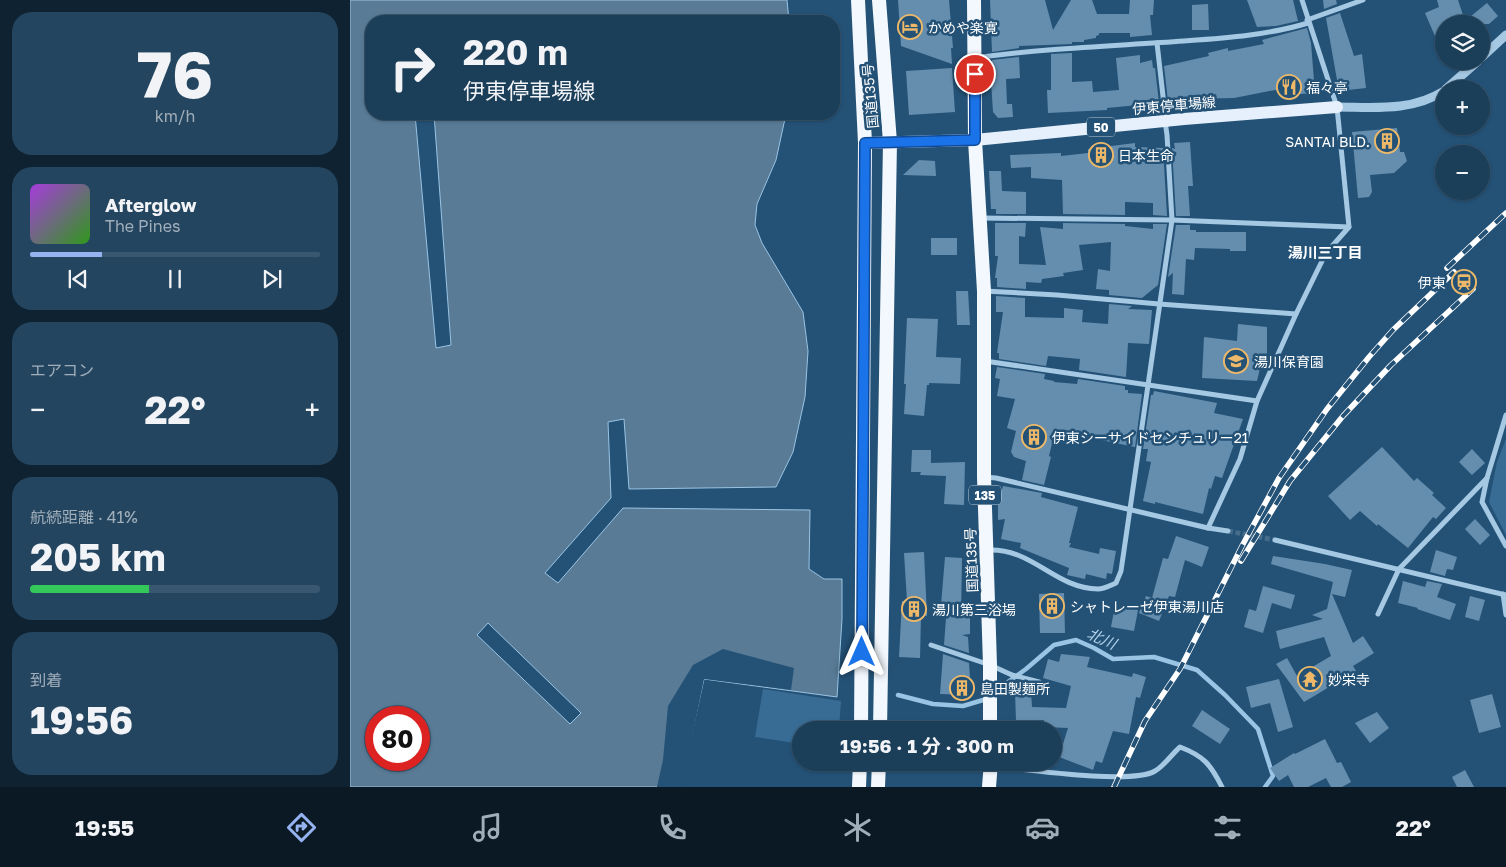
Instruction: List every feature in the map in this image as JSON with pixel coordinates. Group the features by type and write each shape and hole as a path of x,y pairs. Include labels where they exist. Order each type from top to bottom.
{"highway":[{"name":"国道135号","path":"858,0 865,143 861,721"},
{"name":"国道135号","path":"878,0 890,142 880,721"},
{"name":"国道135号","path":"974,0 976,58 975,140 984,291 984,477 990,721"},
{"path":"859,787 860,771"},
{"path":"878,787 879,771"},
{"path":"989,787 990,771"}],"main road":[{"name":"伊東停車場線","path":"865,143 975,140 1164,121 1336,107"}],"street":[{"path":"1208,528 1240,459 1257,401 1296,314 1326,253 1349,228 1336,107 1302,0"},
{"path":"976,58 1227,37 1296,27 1363,0"},
{"path":"1490,50 1506,35"},
{"path":"987,550 997,550 1020,556 1042,566 1058,578 1072,585 1099,589 1116,583 1121,571 1172,220 1167,135 1157,43"},
{"path":"1456,80 1468,70"},
{"path":"1336,107 1398,107 1419,103 1435,95"},
{"path":"981,218 1172,220 1349,228"},
{"path":"984,291 1296,314"},
{"path":"984,361 1257,401"},
{"path":"1506,415 1487,478 1482,502 1506,546"},
{"path":"984,477 996,478 1208,528 1228,530"},
{"path":"1378,614 1399,569 1487,478"},
{"path":"1275,540 1504,594 1506,615"},
{"path":"931,645 990,665 1012,675 1039,682"},
{"path":"1051,771 1094,776 1147,774 1156,771 1180,747 1194,752 1211,766 1222,787"}],"shaded area":[{"path":"350,0 787,0 788,15 365,15 365,120 416,120 436,348 451,345 434,120 785,120 776,160 757,204 755,225 762,243 803,312 808,351 805,397 793,452 776,487 629,489 624,419 608,422 611,498 545,573 558,583 623,508 810,510 809,569 824,579 842,579 842,619 837,697 704,679 680,787 350,787","holes":["488,623 581,713 570,724 477,635"]},
{"path":"1506,439 1506,535 1489,502 1497,462"},
{"path":"763,689 841,701 840,721 792,721 792,743 755,737"}],"pier":[{"path":"723,649 794,668 791,690 704,679 682,787 657,787 663,760 668,706 693,665"}],"building":[{"path":"898,0 949,0 953,48 951,48 952,64 901,46"},
{"path":"990,0 1045,0 1053,30 1071,0 1092,0 1097,14 1129,14 1130,0 1154,0 1153,15 1150,15 1152,35 1130,37 1130,33 1099,33 1096,38 1084,40 1084,42 1019,46 1019,48 992,52"},
{"path":"1247,0 1293,0 1298,21 1276,26 1257,27"},
{"path":"1323,0 1336,0 1337,4 1324,9"},
{"path":"1437,0 1458,0 1463,15 1435,15 1435,36 1425,13 1439,7"},
{"path":"1487,3 1498,16 1490,23 1490,15 1472,15"},
{"path":"1208,4 1209,30 1192,30 1192,5"},
{"path":"1340,13 1354,56 1362,54 1366,88 1339,91 1326,18"},
{"path":"1307,28 1311,43 1315,93 1286,95 1285,88 1234,98 1168,101 1164,66 1209,56 1208,53 1228,48 1228,51 1264,44 1262,40"},
{"path":"1072,53 1072,82 1092,81 1093,92 1119,90 1116,58 1140,55 1140,63 1152,60 1153,68 1155,68 1159,103 1107,108 1107,110 1048,113 1047,90 1051,90 1051,54"},
{"path":"1019,57 1020,78 1006,79 1007,104 1012,104 1013,117 998,118 993,112 990,65 992,65 992,60"},
{"path":"952,68 955,112 909,115 906,71"},
{"path":"1397,128 1400,152 1404,152 1407,161 1394,173 1370,175 1372,192 1369,197 1358,198 1352,132"},
{"path":"1190,142 1193,186 1188,186 1190,216 1176,216 1172,148 1175,149 1174,143"},
{"path":"1135,143 1135,147 1163,148 1167,216 1153,215 1153,203 1125,202 1125,215 1063,214 1062,180 1031,178 1031,167 1011,168 1010,155 1061,153 1061,156 1088,153 1088,149"},
{"path":"919,160 935,161 936,176 903,175"},
{"path":"989,171 1001,171 1002,191 1026,192 1026,214 996,214 996,209 991,209"},
{"path":"995,223 1026,223 1025,237 1019,236 1019,264 1046,265 1040,227 1063,229 1063,223 1125,224 1125,226 1153,229 1153,224 1167,224 1158,285 1142,298 1109,295 1109,290 1096,289 1098,269 1110,271 1111,242 1079,245 1083,270 1063,273 1064,276 1042,279 1041,283 1026,282 1026,289 997,287 997,278 995,278 998,256 995,256"},
{"path":"1176,225 1190,225 1190,230 1196,230 1196,232 1246,232 1246,251 1195,248 1194,260 1186,259 1184,295 1172,294 1173,273 1168,277"},
{"path":"931,238 957,238 957,255 931,255"},
{"path":"956,291 968,291 970,325 957,325"},
{"path":"996,296 1025,298 1025,317 1064,318 1064,308 1083,310 1082,322 1108,324 1109,304 1132,306 1128,309 1152,310 1149,344 1128,343 1126,377 1079,370 1080,359 1048,356 1046,366 999,359 999,353 997,353 1003,312 996,312"},
{"path":"907,318 938,319 936,357 961,358 960,384 929,383 927,385 924,416 904,414"},
{"path":"1238,324 1267,327 1267,361 1260,368 1257,381 1202,378 1204,337 1237,341"},
{"path":"997,367 1045,374 1044,379 1054,382 1077,384 1078,379 1125,386 1125,390 1128,390 1128,393 1142,394 1135,447 1101,440 1083,439 1083,433 1055,431 1044,485 1022,480 1026,461 1014,457 1011,452 1016,431 1007,428 1015,399 997,396 1000,379 995,378"},
{"path":"1154,391 1217,403 1214,413 1243,419 1222,478 1215,476 1211,489 1209,488 1203,514 1155,502 1155,504 1143,501 1151,462 1146,461 1148,449 1143,449 1151,395 1153,395"},
{"path":"1382,447 1414,481 1417,478 1434,493 1432,495 1446,508 1436,519 1433,517 1408,548 1378,524 1377,526 1360,511 1350,520 1328,496"},
{"path":"1472,449 1485,463 1472,475 1459,462"},
{"path":"912,450 931,450 931,463 965,462 964,505 944,504 946,476 920,475 921,472 911,472"},
{"path":"1003,486 1042,493 1041,497 1078,507 1069,547 1099,554 1100,548 1116,551 1112,574 1107,573 1106,579 1086,574 1085,579 1067,575 1069,568 1020,548 1021,543 1001,539 1005,519 998,520 998,500"},
{"path":"1475,519 1490,535 1480,545 1465,529"},
{"path":"1176,536 1209,547 1202,567 1185,560 1175,597 1169,596 1159,621 1139,613 1146,596 1152,598 1163,558 1168,559"},
{"path":"1436,550 1457,557 1453,570 1447,569 1445,576 1430,572"},
{"path":"924,552 927,616 921,615 920,658 899,657 902,601 907,601 904,553"},
{"path":"1273,556 1352,570 1345,597 1332,594 1353,643 1363,636 1374,653 1353,666 1356,671 1304,702 1276,664 1287,658 1297,676 1331,656 1324,637 1280,649 1276,631 1323,619 1312,615 1327,609 1333,582 1271,564"},
{"path":"945,557 962,558 961,617 970,617 970,634 962,635 968,637 969,653 944,645 946,618 940,617"},
{"path":"1403,581 1425,587 1427,581 1442,584 1437,597 1456,604 1450,620 1398,603"},
{"path":"1263,586 1295,595 1291,609 1272,603 1263,633 1244,627 1249,609 1256,611"},
{"name":"シャトレーゼ伊東湯川店","path":"1064,593 1065,633 1040,633 1039,594"},
{"path":"1470,596 1485,600 1479,621 1465,617"},
{"path":"1115,606 1138,610 1134,631 1111,627"},
{"path":"943,654 969,663 971,695 940,694"},
{"path":"1061,654 1090,657 1087,667 1132,677 1133,673 1146,677 1140,698 1136,697 1129,734 1113,731 1102,763 1096,761 1093,770 1062,758 1062,747 1068,728 1062,728 1062,721 1016,721 1015,691 1031,691 1032,707 1066,708 1071,686 1043,678 1048,659 1059,662"},
{"path":"1279,679 1293,727 1278,732 1270,703 1251,708 1246,687"},
{"path":"1492,694 1501,727 1479,733 1470,700"},
{"path":"1202,710 1230,729 1220,744 1192,726"},
{"path":"1377,712 1389,728 1370,743 1355,723"},
{"path":"1325,739 1337,763 1341,762 1351,782 1342,787 1331,787 1326,778 1308,787 1294,787 1288,775 1279,781 1270,768 1294,753"},
{"path":"1465,770 1474,787 1457,787 1452,777"}],"waterway":[{"name":"北川","path":"898,695 933,704 963,706 983,700 1026,669 1054,645 1076,640 1113,659 1154,657 1197,670 1258,729 1273,776 1265,787"}],"tunnel":[{"path":"1228,531 1275,540"}],"railway":[{"path":"1447,268 1506,213"},
{"path":"1114,787 1145,721 1180,669 1242,546 1279,478 1327,409 1369,357 1393,330 1454,272"},
{"path":"1241,561 1290,481 1343,416 1391,365 1473,289"}],"place":[{"name":"かめや楽寛","path":"910,27"},
{"name":"福々亭","path":"1289,87"},
{"name":"SANTAI BLD.","path":"1387,141"},
{"name":"日本生命","path":"1101,155"},
{"name":"伊東","path":"1464,282"},
{"name":"湯川保育園","path":"1236,361"},
{"name":"伊東シーサイドセンチュリー21","path":"1034,437"},
{"name":"シャトレーゼ伊東湯川店","path":"1052,606"},
{"name":"湯川第三浴場","path":"914,609"},
{"name":"妙栄寺","path":"1310,679"},
{"name":"島田製麺所","path":"962,688"}],"district":[{"name":"湯川三丁目","path":"1325,252"}],"route":[{"path":"862,652 865,143 975,140 975,74"}]}
